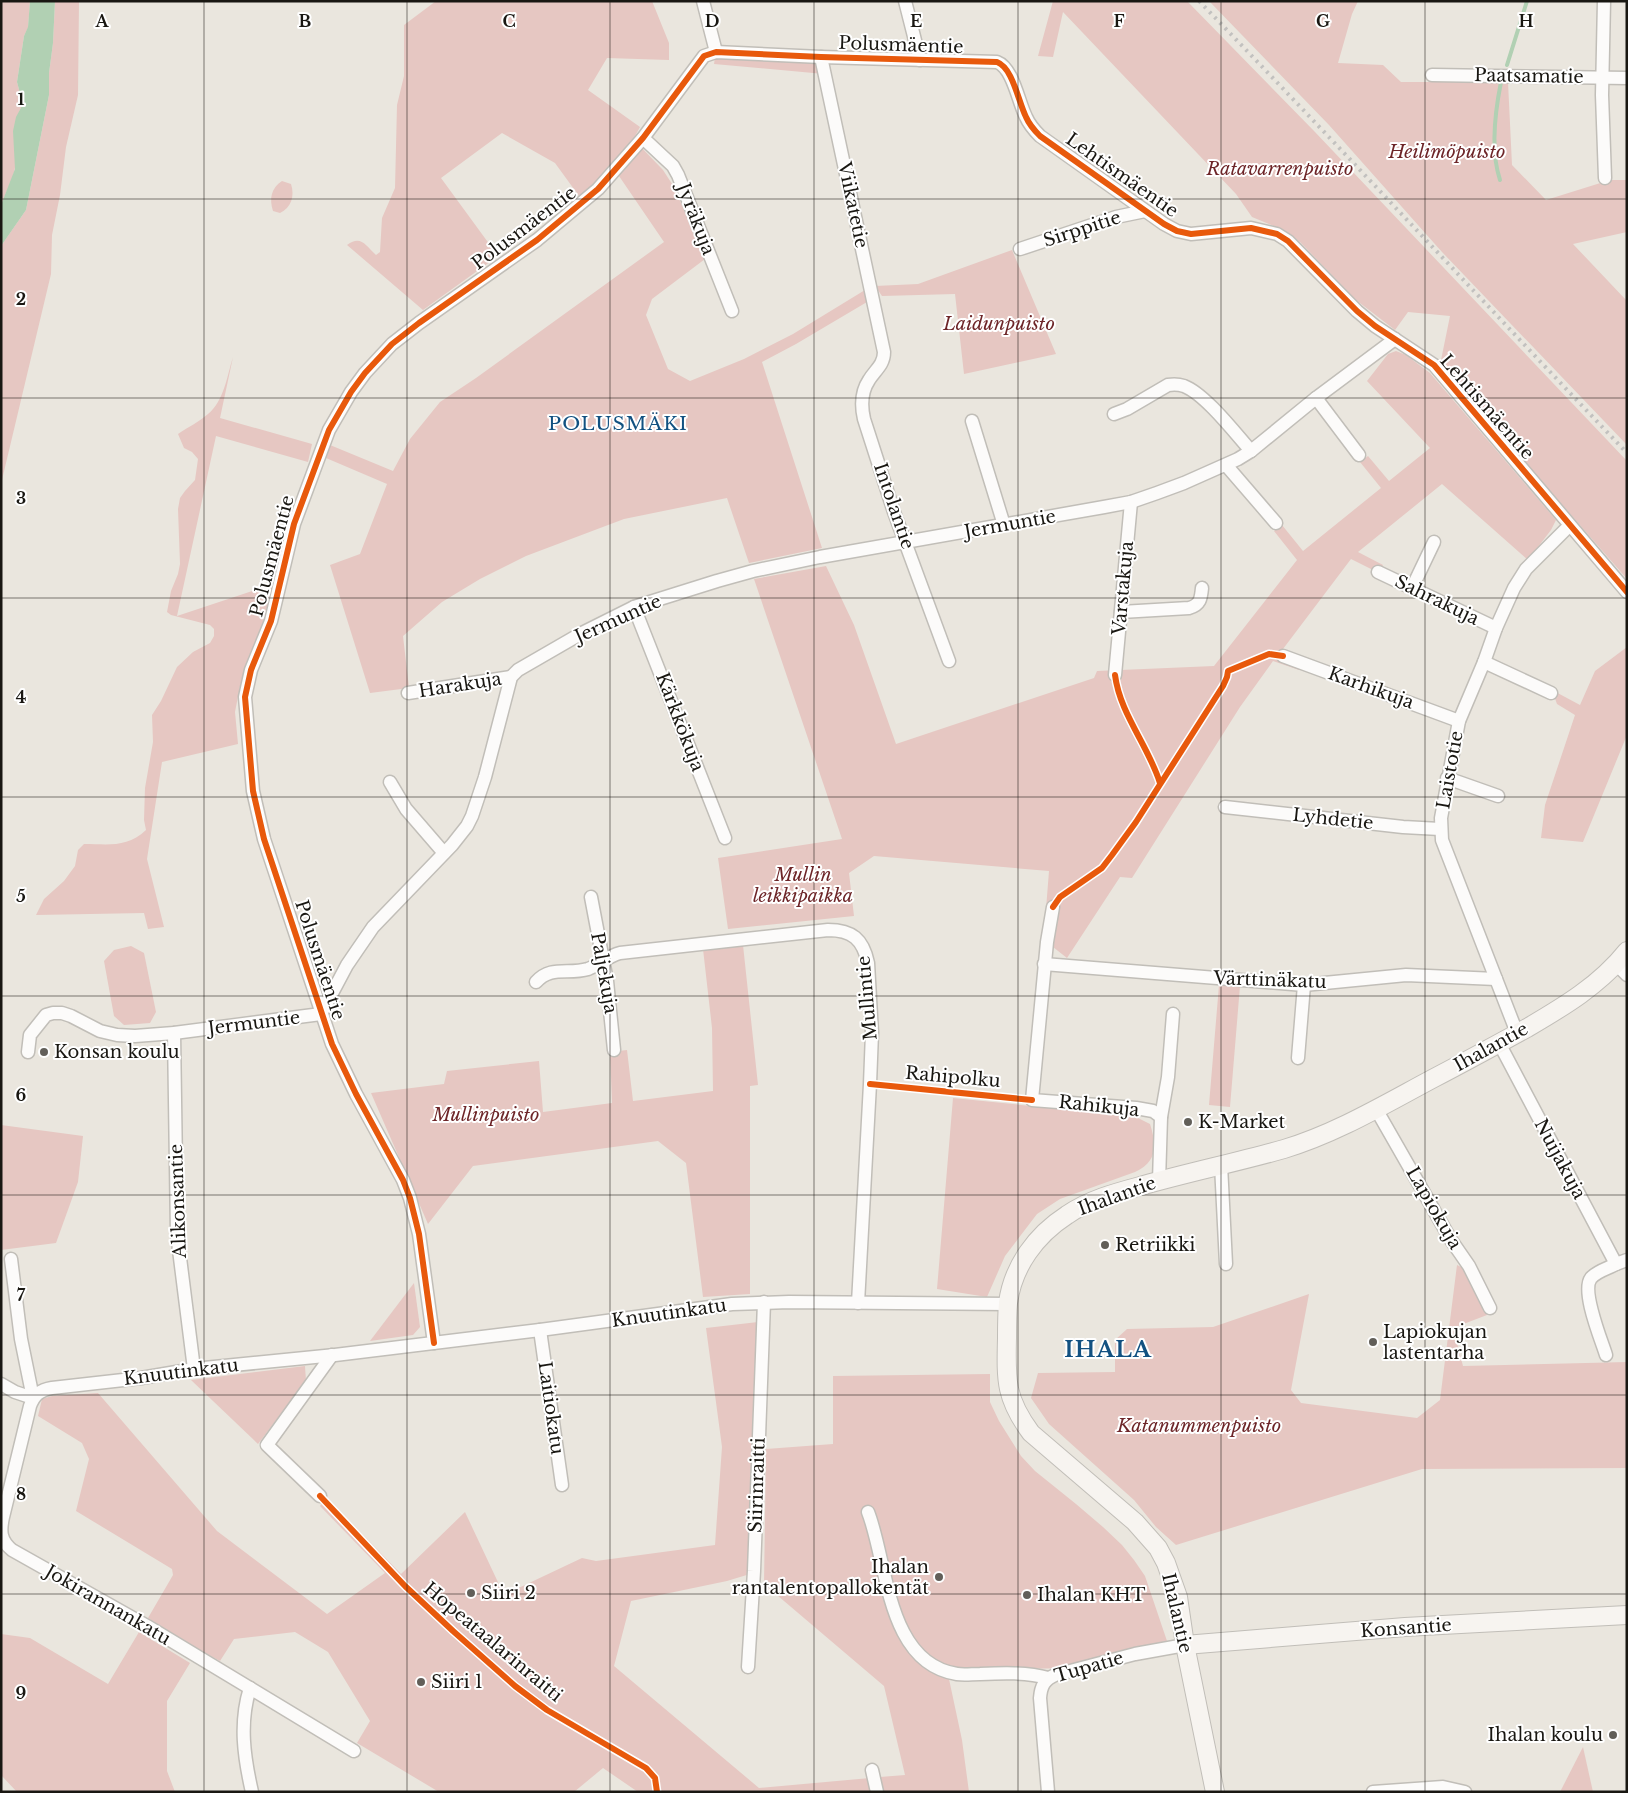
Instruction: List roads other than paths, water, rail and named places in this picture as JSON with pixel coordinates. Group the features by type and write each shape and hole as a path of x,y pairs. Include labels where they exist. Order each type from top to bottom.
{"street":[{"path":"703,1 716,52"},
{"path":"905,1 920,60"},
{"path":"1604,1 1602,78 1605,178"},
{"name":"Polusmäentie","path":"434,1343 418,1234 410,1198 403,1180 356,1094 332,1044 264,839 253,791 244,709 247,685 270,621 294,524 328,430 351,392 378,358 419,323 524,250 577,208 617,169 643,138 704,56 716,52 997,62 1003,64"},
{"name":"Viikatetie","path":"821,57 884,352"},
{"name":"Lehtismäentie","path":"1003,64 1007,69 1032,128 1044,139 1145,211 1177,231 1191,234 1251,228 1277,234 1298,249 1357,311 1434,365 1627,592"},
{"name":"Paatsamatie","path":"1432,75 1627,78"},
{"name":"Jyräkuja","path":"643,138 673,166 678,175 732,311"},
{"name":"Sirppitie","path":"1020,249 1116,217 1145,211"},
{"name":"Jermuntie","path":"28,1052 30,1036 46,1015 54,1012 62,1013 100,1031 117,1035 135,1036 174,1033 321,1014 347,965 373,927 460,836 472,816 485,777 511,677 518,670 582,633 634,607 753,571 1131,502 1184,483 1226,465 1251,451 1316,398 1395,338"},
{"name":"Intolantie","path":"884,352 882,363 865,387 862,411 894,512 949,661"},
{"path":"1114,414 1168,385 1183,385 1198,394 1251,451"},
{"path":"1316,398 1359,455"},
{"path":"972,421 1004,525"},
{"path":"1226,465 1276,523"},
{"name":"Varstakuja","path":"1115,675 1131,502"},
{"name":"Laistotie","path":"1517,1033 1442,840 1440,829 1447,778 1459,721 1496,628 1514,588 1526,569 1570,526"},
{"path":"1412,588 1434,542"},
{"name":"Sahrakuja","path":"1378,572 1496,628"},
{"path":"1121,612 1195,606 1199,603 1202,588"},
{"name":"Kärkkökuja","path":"634,607 725,838"},
{"name":"Karhikuja","path":"1283,656 1459,721"},
{"path":"1484,662 1551,693"},
{"name":"Harakuja","path":"408,693 511,677"},
{"path":"1447,778 1498,796"},
{"path":"390,782 406,809 444,853"},
{"name":"Lyhdetie","path":"1225,807 1404,827 1440,829"},
{"name":"Paljekuja","path":"591,896 610,1001 614,1050"},
{"path":"1044,964 1053,906"},
{"name":"Mullintie","path":"536,982 547,973 586,970 612,955 620,953 828,930 842,930 853,935 866,952 872,1033 858,1302"},
{"name":"Värttinäkatu","path":"1044,964 1304,985 1406,976 1496,979"},
{"name":"Rahikuja","path":"1044,964 1032,1100 1153,1111 1161,1117 1159,1181"},
{"name":"Ihalantie","path":"1215,1792 1185,1645 1178,1597 1158,1548 1135,1522 1031,1433 1014,1406 1007,1380 1008,1304 1017,1272 1025,1257 1046,1230 1067,1214 1095,1200 1305,1142 1331,1131 1376,1109 1517,1033 1570,1002 1623,964"},
{"path":"1298,1058 1304,985"},
{"path":"1161,1117 1168,1077 1173,1014"},
{"name":"Alikonsantie","path":"174,1033 177,1234 194,1369"},
{"name":"Nuijakuja","path":"1499,1043 1621,1262"},
{"name":"Lapiokuja","path":"1376,1109 1451,1240 1469,1266 1490,1308"},
{"path":"1221,1165 1226,1264"},
{"path":"11,1259 21,1340 33,1398"},
{"path":"1606,1355 1589,1299 1588,1284 1597,1273 1621,1262"},
{"name":"Knuutinkatu","path":"33,1398 46,1389 141,1378 194,1369 434,1343 699,1308 764,1302 1008,1304"},
{"name":"Siirinraitti","path":"748,1667 754,1571 764,1302"},
{"name":"Laitiokatu","path":"540,1330 562,1485"},
{"path":"320,1496 267,1445 332,1355"},
{"path":"1,1384 15,1392 33,1398"},
{"name":"Jokirannankatu","path":"33,1398 3,1517 3,1545 250,1688 354,1751"},
{"path":"868,1512 874,1527 889,1596 903,1634 913,1649 930,1663 957,1674 1002,1673 1048,1678"},
{"name":"Konsantie","path":"1185,1645 1405,1628 1627,1615"},
{"name":"Tupatie","path":"1048,1792 1040,1698 1044,1683 1048,1678 1135,1654 1185,1645"},
{"path":"250,1688 244,1706 243,1723 247,1771 252,1792"},
{"path":"872,1770 877,1792"},
{"path":"1373,1792 1443,1787 1465,1792"}],"waterway":[{"path":"1507,65 1527,1"},
{"path":"1500,180 1494,144 1495,118 1501,82"}],"railway":[{"path":"1199,1 1627,453"}],"place":[{"name":"Konsan koulu","path":"44,1052"},
{"name":"K-Market","path":"1188,1122"},
{"name":"Retriikki","path":"1105,1245"},
{"name":"Lapiokujan lastentarha","path":"1373,1342"},
{"name":"Ihalan rantalentopallokentät","path":"939,1577"},
{"name":"Siiri 2","path":"471,1593"},
{"name":"Ihalan KHT","path":"1027,1595"},
{"name":"Siiri 1","path":"421,1682"},
{"name":"Ihalan koulu","path":"1613,1735"}],"district":[{"name":"POLUSMÄKI","path":"618,423"},
{"name":"IHALA","path":"1108,1349"}],"park label":[{"name":"Heilimöpuisto","path":"1447,152"},
{"name":"Ratavarrenpuisto","path":"1280,169"},
{"name":"Laidunpuisto","path":"999,324"},
{"name":"Mullin leikkipaikka","path":"803,885"},
{"name":"Mullinpuisto","path":"486,1115"},
{"name":"Katanummenpuisto","path":"1199,1426"}]}
